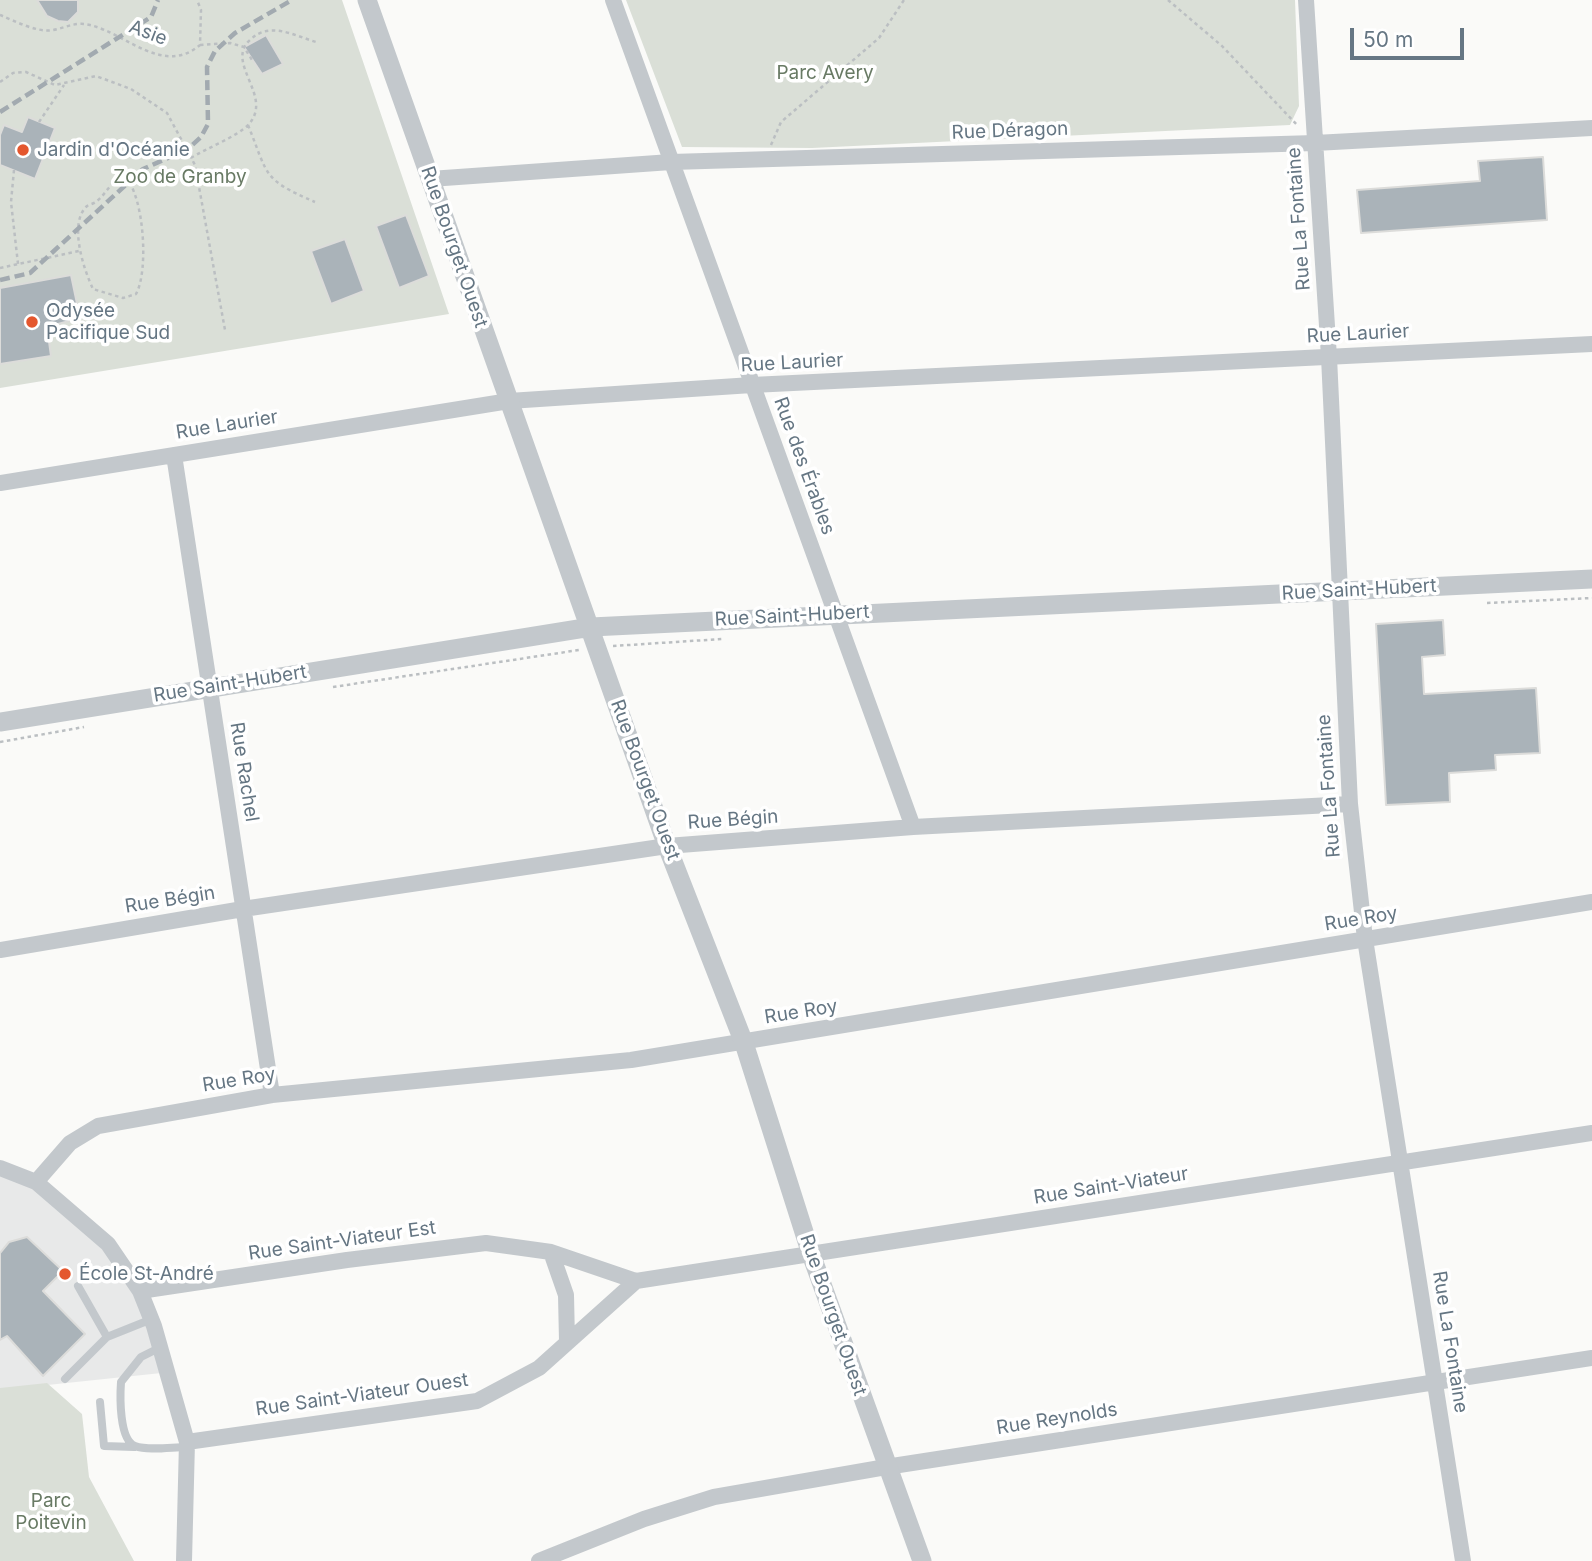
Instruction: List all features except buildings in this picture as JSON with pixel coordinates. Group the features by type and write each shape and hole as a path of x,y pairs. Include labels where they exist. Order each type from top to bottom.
{"street":[{"name":"Rue Bourget Ouest","path":"367,0 667,846 744,1043 811,1254 922,1561"},
{"name":"Rue des Érables","path":"613,0 913,827"},
{"name":"Rue La Fontaine","path":"1306,0 1329,357 1350,804 1365,939 1463,1561"},
{"name":"Rue Déragon","path":"430,179 671,162 1315,143 1592,128"},
{"name":"Rue Laurier","path":"0,484 509,401 752,386 1592,344"},
{"name":"Rue Rachel","path":"173,455 272,1095"},
{"name":"Rue Saint-Hubert","path":"0,722 591,627 1592,579"},
{"name":"Rue Bégin","path":"0,950 243,909 667,846 913,827 1350,804"},
{"name":"Rue Roy","path":"36,1182 69,1143 98,1126 272,1095 631,1060 744,1043 1592,901"},
{"name":"Rue Saint-Viateur","path":"636,1281 1592,1133"},
{"path":"0,1168 36,1182 108,1244 140,1292 161,1347 187,1444 184,1561"},
{"name":"Rue Saint-Viateur Est","path":"140,1292 347,1259 486,1243 551,1252 636,1281"},
{"path":"551,1252 566,1295 567,1341"},
{"name":"Rue Saint-Viateur Ouest","path":"187,1444 477,1401 539,1368 636,1281"},
{"name":"Rue Reynolds","path":"539,1561 644,1519 714,1497 886,1467 1592,1358"}],"lane":[{"path":"78,1286 107,1337"},
{"path":"65,1379 107,1337 152,1320"},
{"path":"137,1447 127,1440 124,1431 121,1382 141,1357 161,1347"},
{"path":"100,1402 104,1446 187,1444"}],"path":[{"path":"197,0 201,10 200,45"},
{"path":"770,159 772,141 781,122 879,38 904,0"},
{"path":"1168,0 1222,46 1315,143"},
{"name":"Asie","path":"0,15 51,31 75,23 91,25 157,55 168,57 178,58 200,45 230,43 243,46"},
{"path":"191,158 248,125 255,111 257,95 242,60 243,46 257,33 266,30 316,41"},
{"path":"243,46 252,60"},
{"path":"0,82 13,73 26,72 55,85 96,76 131,89 167,113 191,158 208,232 225,331"},
{"path":"39,121 64,85"},
{"path":"248,125 267,173 279,186 315,202"},
{"path":"14,170 11,202 18,264"},
{"path":"125,177 134,186 141,224 143,262 136,294 123,298 93,289 79,250 79,219 86,207 98,201 105,189 125,177"},
{"path":"0,268 79,250"},
{"path":"1485,603 1592,598"},
{"name":"Rue Saint-Hubert","path":"322,689 597,647 733,639"},
{"path":"0,742 93,726"}],"shaded area":[{"name":"École St-André","path":"0,1165 38,1177 144,1293 171,1372 0,1390"}],"green space":[{"name":"Zoo de Granby","path":"0,0 342,0 449,314 0,388"},
{"name":"Parc Avery","path":"626,0 1295,0 1299,106 1290,125 812,148 682,147"},
{"name":"Parc Poitevin","path":"47,1383 82,1414 89,1477 134,1561 0,1561 0,1388"}],"railway":[{"path":"0,112 151,17 158,0"},
{"path":"0,280 30,273 143,169 188,149 201,137 208,124 207,67 215,51 235,33 292,0"}],"place":[{"name":"Jardin d'Océanie","path":"23,150"},
{"name":"Odysée Pacifique Sud","path":"32,322"},
{"name":"École St-André","path":"65,1274"}]}
